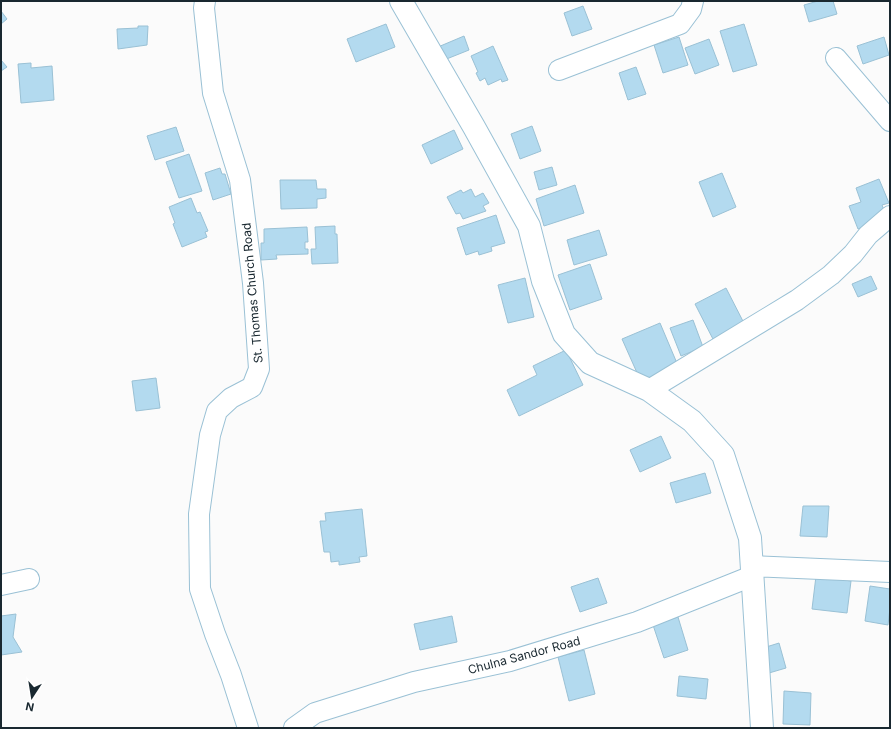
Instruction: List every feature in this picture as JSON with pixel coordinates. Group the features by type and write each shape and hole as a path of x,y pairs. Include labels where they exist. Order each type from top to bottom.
{"main road":[{"path":"401,1 474,126 529,226 543,282 564,334 590,363 649,390 692,421 723,455 750,538 762,728"}],"street":[{"name":"St. Thomas Church Road","path":"205,1 204,8 213,93 240,180 253,282 259,369 252,387 231,398 217,411 210,435 199,514 200,589 231,675 248,728"},
{"path":"559,70 680,24 692,9 693,1"},
{"path":"836,58 890,121"},
{"path":"649,390 798,300 831,275 853,254 868,235 890,216"},
{"path":"752,571 890,572"},
{"name":"Chulna Sandor Road","path":"294,728 315,713 414,682 510,661 637,622 752,571"},
{"path":"1,585 29,579"}],"building":[{"path":"818,1 833,1 837,14 809,22 804,5"},
{"path":"583,6 592,29 572,36 564,13"},
{"path":"1,11 7,19 1,24"},
{"path":"386,24 395,47 356,62 347,39"},
{"path":"744,24 757,65 733,72 720,31"},
{"path":"138,26 148,26 147,45 118,49 117,29 138,28"},
{"path":"464,36 469,50 444,60 438,47"},
{"path":"679,37 688,65 663,73 654,45"},
{"path":"884,37 889,55 863,64 857,46"},
{"path":"709,39 719,65 695,74 685,48"},
{"path":"493,46 508,80 502,82 501,79 488,85 485,78 480,81 471,56"},
{"path":"1,60 7,67 1,71"},
{"path":"31,63 31,68 52,66 54,100 21,103 18,64"},
{"path":"636,67 646,94 628,100 619,73"},
{"path":"532,126 541,151 520,159 511,134"},
{"path":"176,127 184,151 155,160 147,136"},
{"path":"454,130 463,149 431,164 422,145"},
{"path":"189,154 202,191 179,198 166,162"},
{"path":"552,167 557,185 539,190 534,172"},
{"path":"220,168 222,174 225,174 231,194 213,200 205,173"},
{"path":"722,173 736,207 713,217 699,182"},
{"path":"879,179 889,203 882,205 887,218 858,229 849,206 861,202 856,188"},
{"path":"280,180 316,180 317,189 326,189 326,198 317,199 317,208 281,209"},
{"path":"575,185 584,213 544,226 536,199"},
{"path":"471,189 475,197 483,193 489,203 483,206 486,211 463,219 460,213 456,214 447,197 461,190 463,193"},
{"path":"191,198 197,213 200,212 208,231 205,232 207,237 182,247 173,224 175,223 169,207"},
{"path":"496,215 505,243 491,247 492,251 479,255 478,251 466,255 457,228"},
{"path":"335,226 335,234 337,234 338,263 312,264 311,249 316,249 315,227"},
{"path":"307,227 308,242 305,242 305,249 308,249 308,254 276,255 277,259 261,260 261,243 264,243 264,229"},
{"path":"599,230 607,255 574,265 567,240"},
{"path":"590,264 602,299 570,310 558,275"},
{"path":"871,276 877,289 858,297 852,284"},
{"path":"525,278 534,317 508,323 498,285"},
{"path":"726,288 747,329 716,345 695,304"},
{"path":"693,320 703,347 681,356 670,328"},
{"path":"660,323 679,368 642,384 622,339"},
{"path":"566,350 583,385 519,416 507,390 537,375 533,366"},
{"path":"156,378 160,408 136,411 132,381"},
{"path":"661,436 671,458 640,472 630,450"},
{"path":"705,473 711,493 676,503 670,483"},
{"path":"803,506 829,506 827,537 800,536"},
{"path":"362,509 367,556 359,557 360,562 339,565 339,561 331,562 330,552 324,552 320,521 326,521 325,513"},
{"path":"816,576 851,581 847,613 812,609"},
{"path":"598,578 607,603 580,612 571,587"},
{"path":"870,586 890,589 888,625 865,621"},
{"path":"16,614 13,637 22,652 1,655 1,616"},
{"path":"452,616 457,642 420,650 414,624"},
{"path":"678,617 688,650 664,658 653,625"},
{"path":"779,643 786,668 769,673 763,648"},
{"path":"584,650 595,694 569,701 558,657"},
{"path":"679,676 708,679 706,699 677,696"},
{"path":"784,691 811,693 810,725 783,724"}]}
